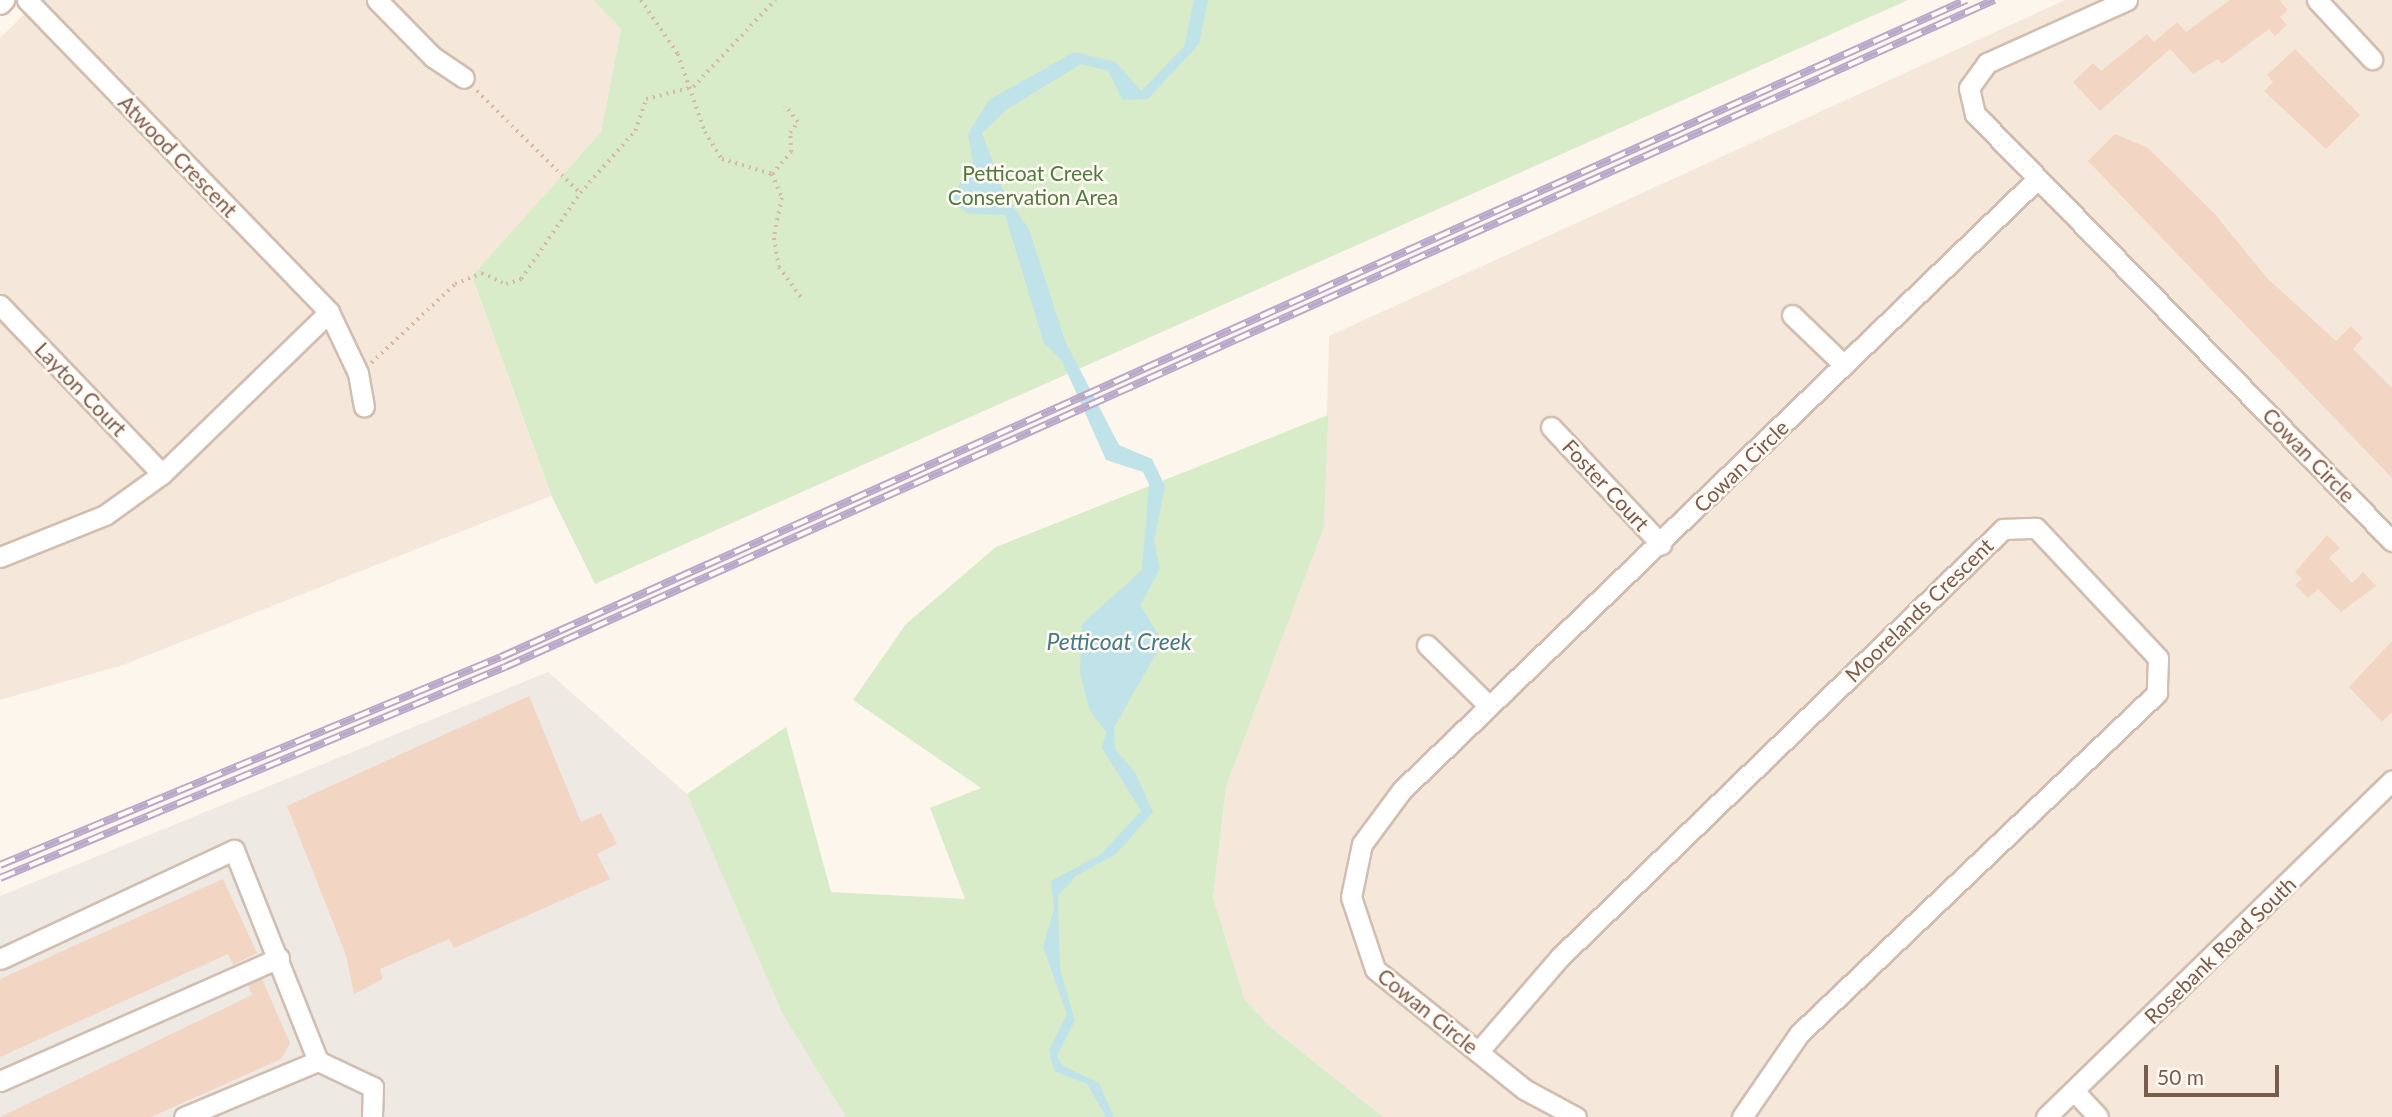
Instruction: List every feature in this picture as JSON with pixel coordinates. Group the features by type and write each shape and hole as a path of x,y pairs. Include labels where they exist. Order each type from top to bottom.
{"street":[{"path":"0,4 4,0"},
{"name":"Atwood Crescent","path":"27,0 328,312 358,373 364,406"},
{"path":"377,0 433,57 464,78"},
{"path":"2036,180 1975,114 1969,88 1975,76 1987,63 2127,0"},
{"path":"2317,0 2372,59"},
{"name":"Cowan Circle","path":"1576,1117 1524,1089 1375,969 1351,897 1362,844 1380,814 1489,706 1661,544 2036,180 2392,541"},
{"name":"Layton Court","path":"0,305 162,474"},
{"path":"0,557 105,515 162,474 328,312"},
{"path":"1792,315 1844,365"},
{"name":"Foster Court","path":"1551,427 1661,544"},
{"name":"Moorelands Crescent","path":"1478,1052 1560,957 2003,529 2036,528 2158,657 2157,693 1799,1034 1742,1117"},
{"path":"1427,645 1489,706"},
{"name":"Rosebank Road South","path":"2046,1117 2392,780"},
{"path":"0,959 234,850 318,1061 373,1087 372,1117"},
{"path":"0,1080 279,958"},
{"path":"184,1117 318,1061"},
{"path":"2074,1091 2098,1117"}],"path":[{"path":"641,0 693,87 705,132 722,159 772,174"},
{"path":"358,373 393,348 455,284 482,273 506,284 521,279 580,193 635,131 646,99 693,87 775,0"},
{"path":"464,78 580,193"},
{"path":"772,174 791,152 790,133 798,122 784,106"},
{"path":"772,174 782,198 774,238 779,267 803,300"}],"shaded area":[{"path":"39,0 593,0 621,29 601,132 472,276 551,496 123,665 0,700 0,38"},
{"path":"2065,0 2392,0 2392,1117 1383,1117 1268,1025 1244,998 1213,897 1226,787 1324,527 1329,336"},
{"path":"548,672 687,794 782,1013 846,1117 0,1117 0,896"}],"green space":[{"name":"Petticoat Creek Conservation Area","path":"593,0 1908,0 595,584 551,495 472,276 601,132 621,29"},
{"path":"1328,415 1324,527 1226,787 1213,897 1244,998 1268,1025 1383,1117 846,1117 782,1013 687,794 786,727 831,892 965,899 930,808 981,788 853,700 906,624 996,547"}],"water":[{"name":"Petticoat Creek","path":"1194,0 1208,0 1199,44 1148,99 1123,100 1108,71 1081,64 1006,110 982,133 1005,195 1029,229 1065,341 1119,445 1152,459 1165,486 1154,541 1160,569 1140,605 1163,642 1114,727 1115,749 1135,772 1153,812 1116,854 1076,876 1058,896 1060,969 1075,1021 1057,1056 1063,1066 1099,1083 1114,1117 1106,1117 1087,1084 1054,1071 1049,1050 1067,1014 1043,947 1054,909 1051,881 1100,855 1141,811 1102,748 1106,732 1089,709 1080,672 1082,624 1142,570 1149,484 1143,472 1106,460 1062,361 1044,343 1005,215 970,214 953,205 952,196 973,163 968,134 989,100 1074,52 1116,62 1141,91 1184,47"}],"building":[{"path":"2230,0 2279,0 2288,10 2280,17 2287,25 2275,36 2269,29 2222,64 2218,59 2193,74 2170,49 2100,111 2073,82 2093,63 2101,71 2147,34 2154,42 2177,22 2186,32"},
{"path":"2295,49 2360,115 2326,149 2264,91 2273,82 2267,75"},
{"path":"2115,134 2148,148 2214,213 2267,278 2336,341 2351,326 2363,338 2353,349 2392,388 2392,478 2088,161"},
{"path":"2327,535 2340,548 2329,558 2352,583 2363,572 2376,586 2341,612 2318,589 2308,598 2295,585 2302,579 2295,572"},
{"path":"2392,641 2392,712 2382,722 2349,687"},
{"path":"529,696 581,822 601,813 617,844 597,854 610,879 454,948 449,939 380,969 383,979 354,994 346,955 287,806"},
{"path":"223,879 257,953 233,965 228,954 0,1057 0,979"},
{"path":"262,979 290,1043 281,1059 151,1117 0,1117 252,995 248,985"}],"railway":[{"path":"0,865 501,657 1966,0"},
{"path":"0,878 505,667 1994,0"}]}
